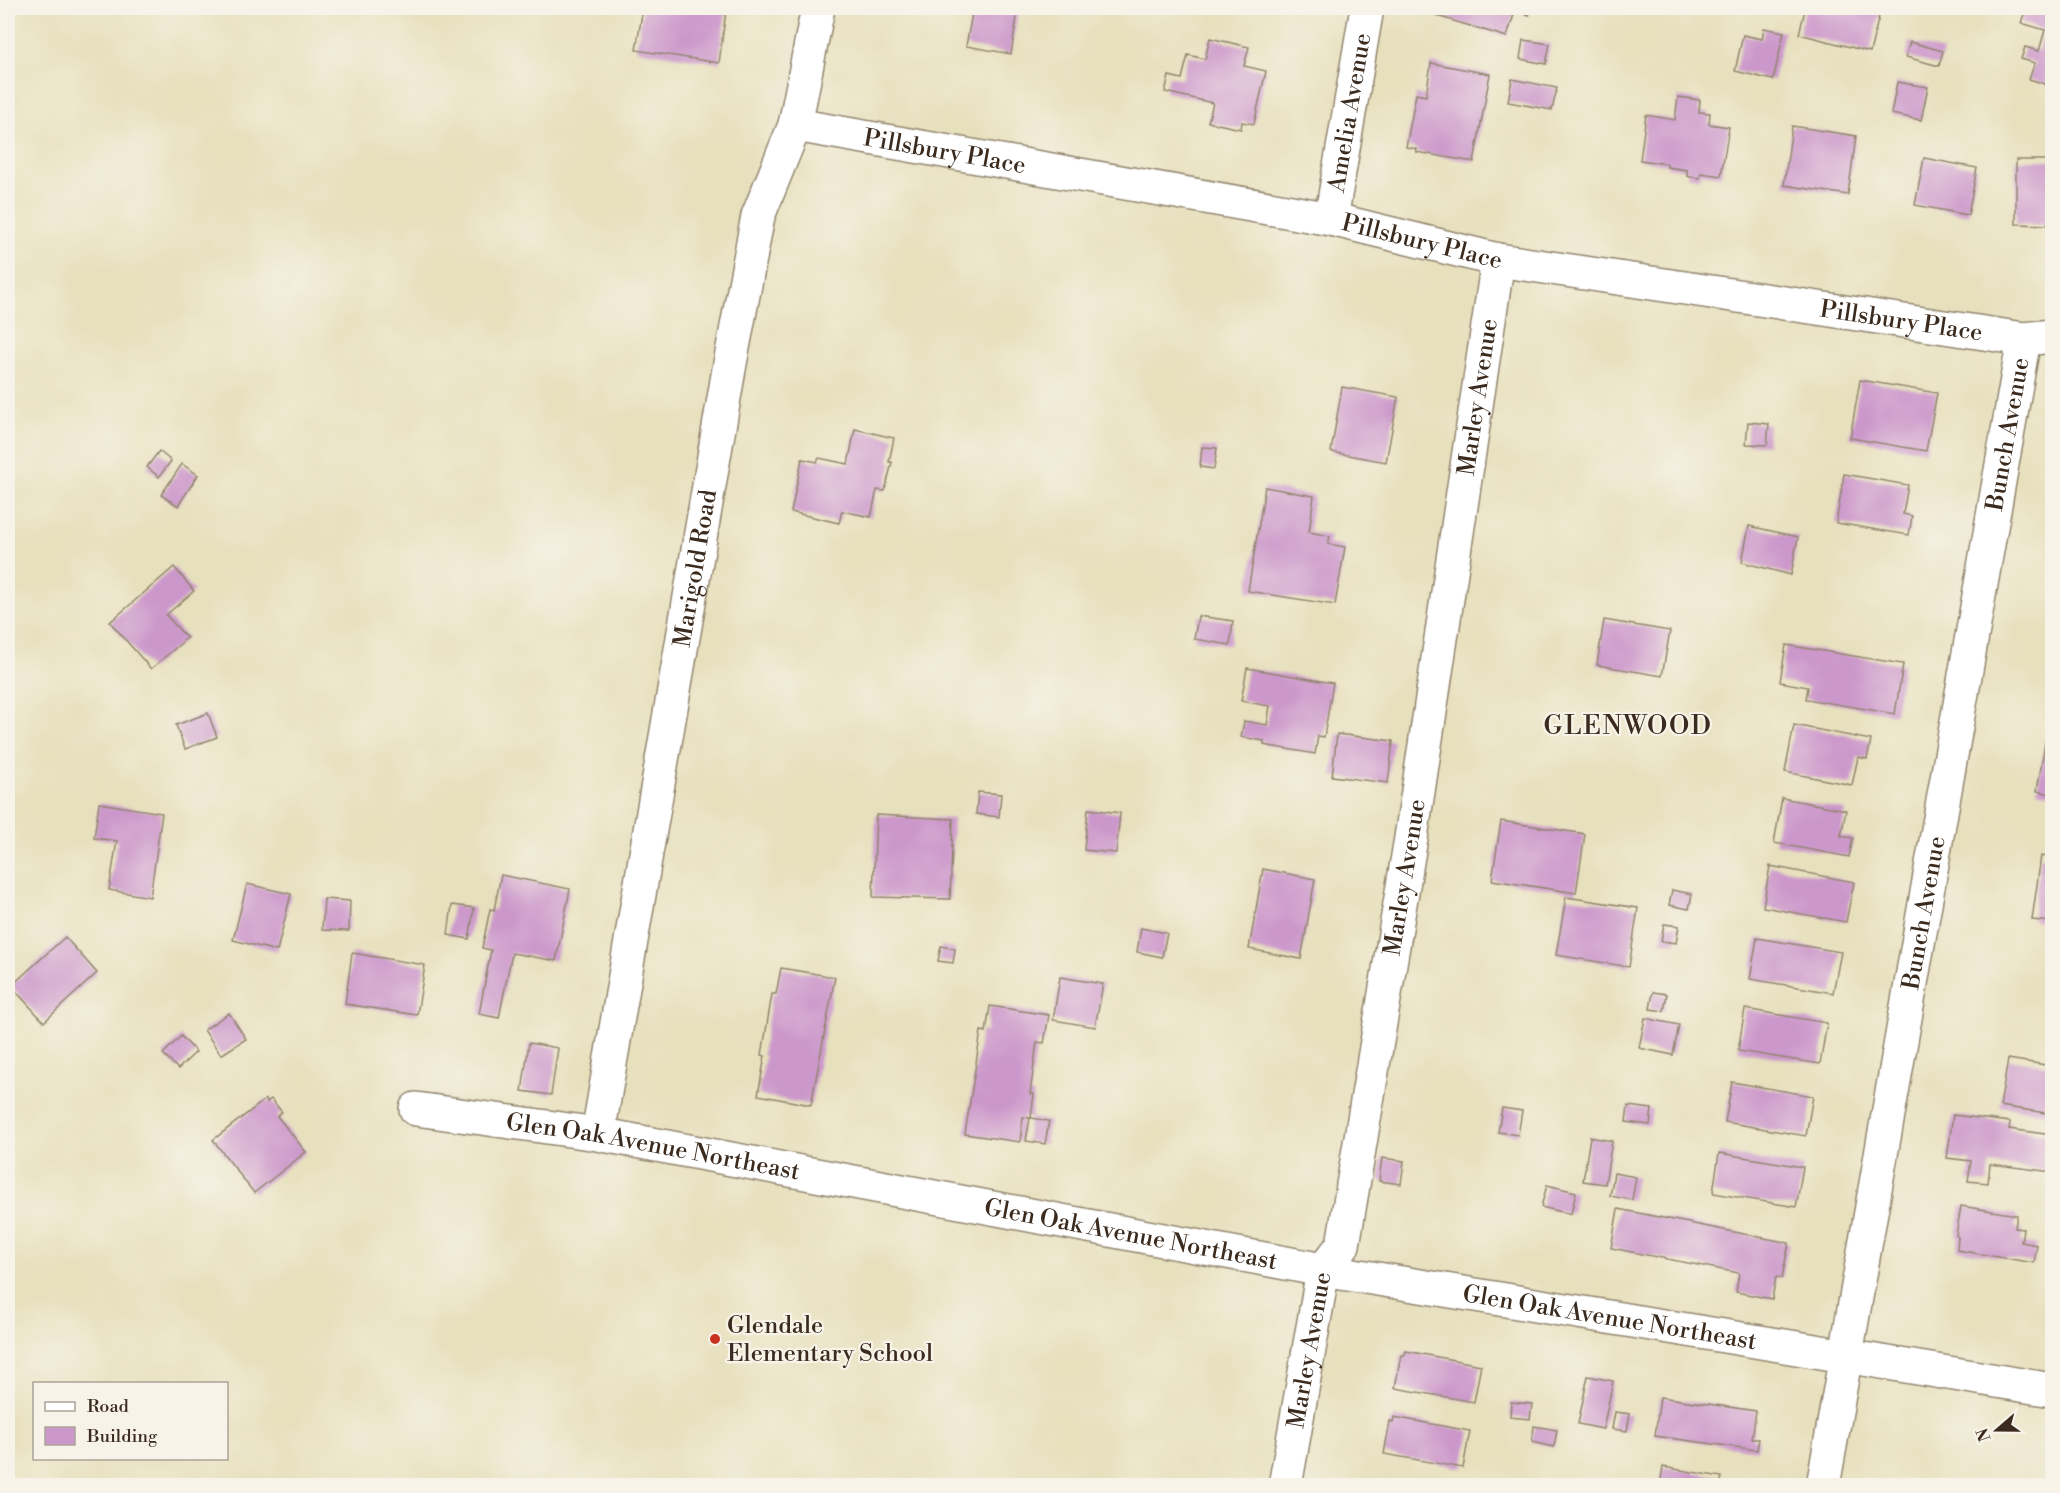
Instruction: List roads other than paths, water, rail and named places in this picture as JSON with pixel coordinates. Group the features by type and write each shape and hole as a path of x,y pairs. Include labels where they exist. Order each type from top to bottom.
{"street":[{"name":"Marigold Road","path":"598,1134 729,369 758,216 795,125 818,8"},
{"name":"Amelia Avenue","path":"1331,219 1368,8"},
{"name":"Pillsbury Place","path":"795,125 1331,219 1498,260 2038,337"},
{"name":"Marley Avenue","path":"1285,1485 1323,1270 1344,1245 1411,838 1498,260"},
{"name":"Bunch Avenue","path":"1823,1485 2038,337"},
{"name":"Glen Oak Avenue Northeast","path":"416,1109 598,1134 1323,1270 2052,1390"}],"place":[{"name":"Glendale Elementary School","path":"715,1339"}],"district":[{"name":"GLENWOOD","path":"1628,725"}]}
